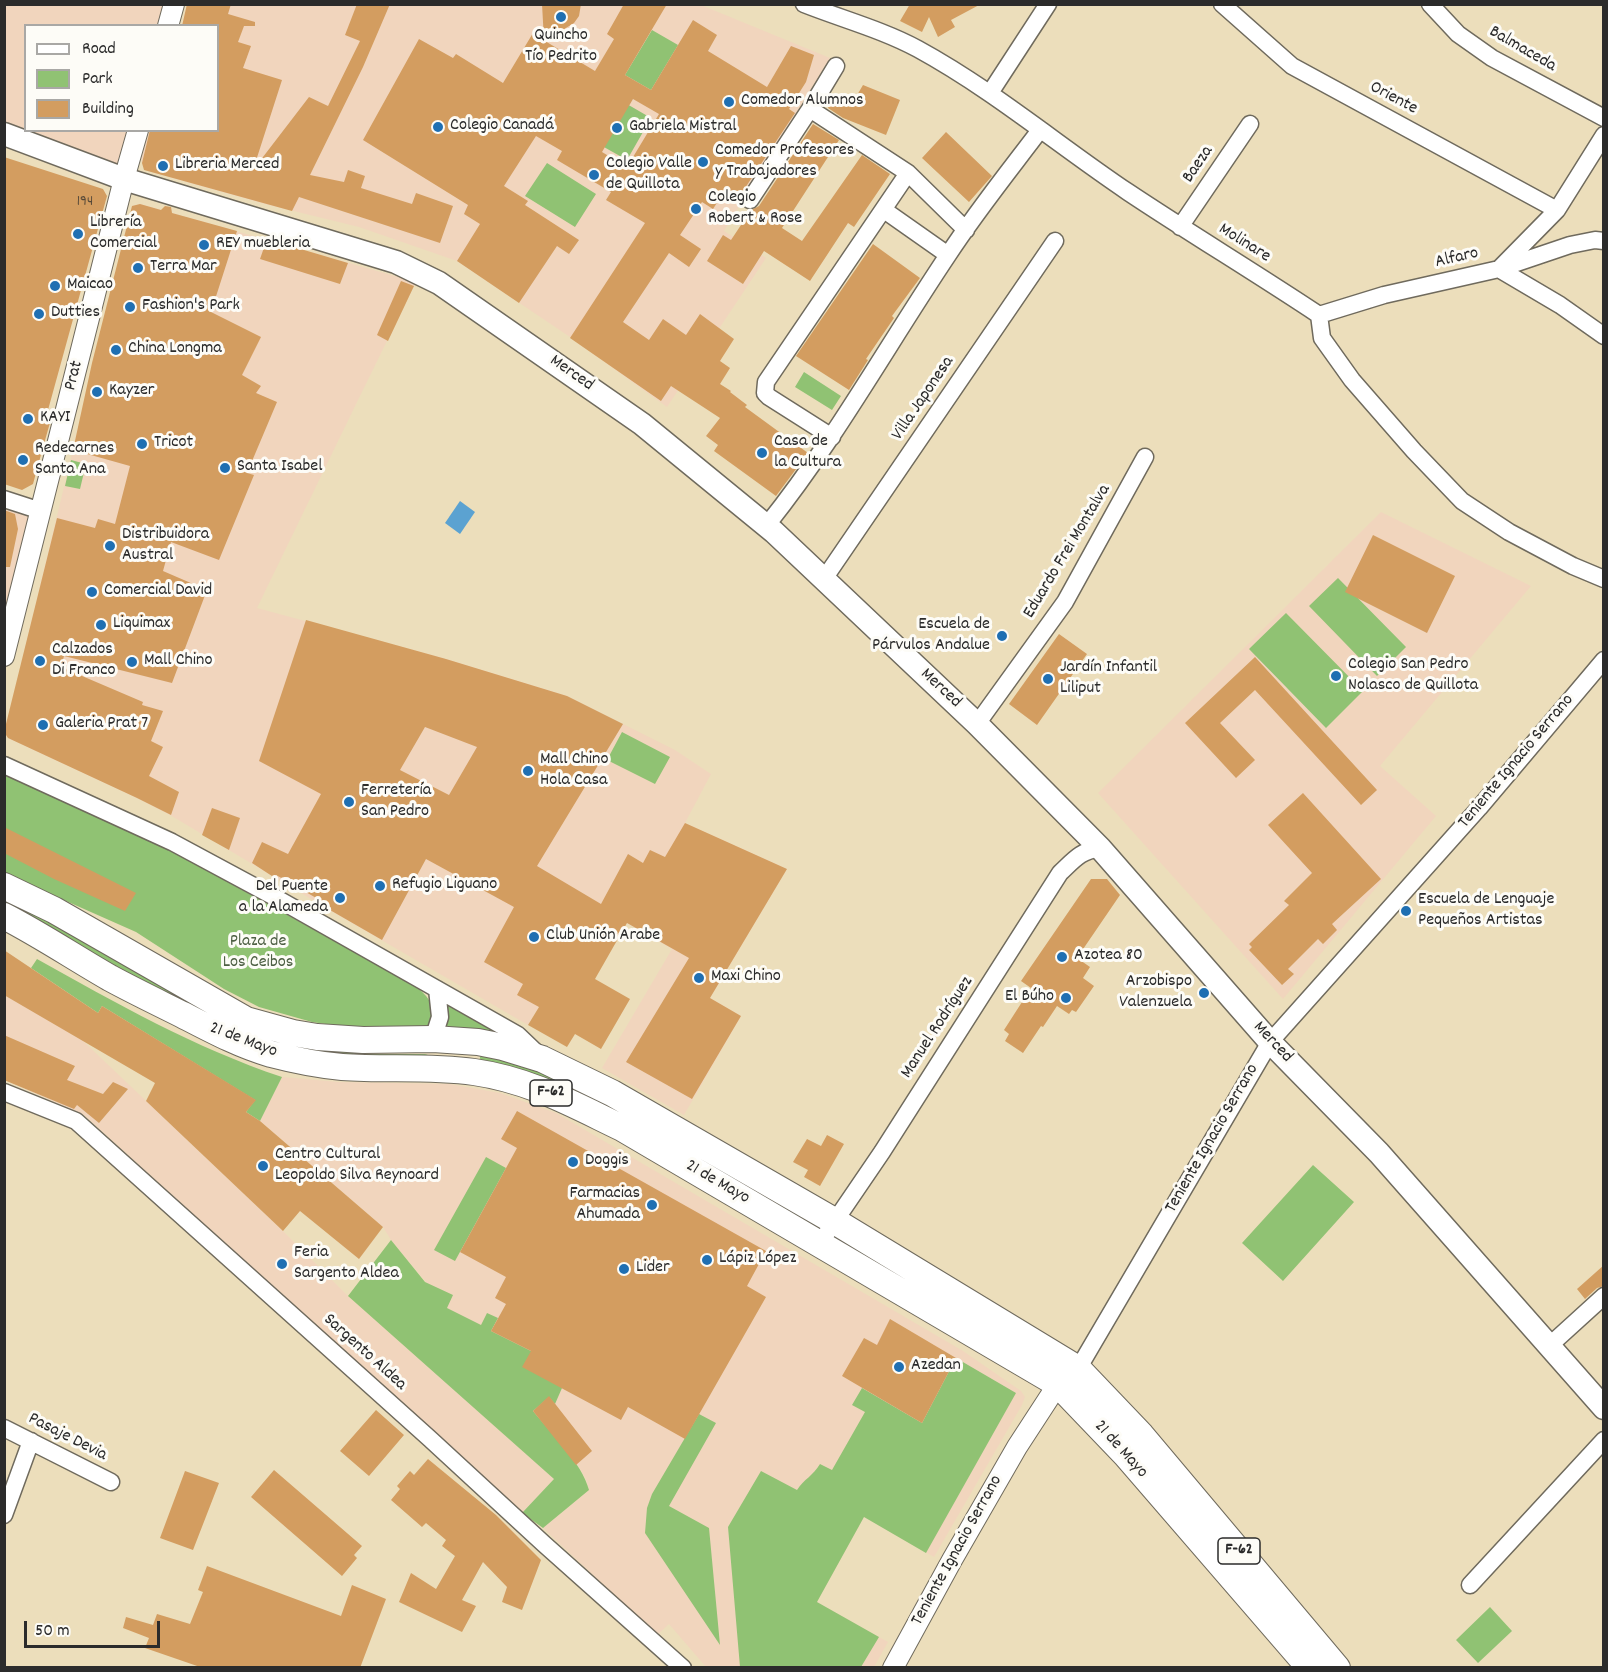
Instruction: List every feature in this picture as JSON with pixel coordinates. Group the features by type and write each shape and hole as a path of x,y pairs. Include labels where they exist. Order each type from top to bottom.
{"main road":[{"name":"Merced","path":"4,134 124,179 396,262 426,276 483,312 642,424 767,525 977,724 1100,848 1270,1042 1379,1154 1604,1408"},
{"name":"21 de Mayo","path":"4,886 54,910 246,1020 316,1037 478,1042 504,1047 542,1059 612,1093 836,1222 1078,1369 1141,1435 1337,1668"},
{"name":"21 de Mayo","path":"4,916 36,932 109,977 221,1035 269,1053 335,1066 421,1068 472,1072 509,1079 549,1092 622,1128 1058,1384 1126,1455 1310,1668"}],"street":[{"path":"169,24 174,4"},
{"name":"Molinare","path":"804,4 916,48 990,93 1180,227 1319,315"},
{"path":"990,93 1048,4"},
{"name":"Oriente","path":"1222,4 1292,66 1557,210"},
{"name":"Balmaceda","path":"1430,4 1458,34 1492,58 1604,118"},
{"path":"750,200 836,66"},
{"path":"810,109 908,173 966,230"},
{"name":"Baeza","path":"1180,227 1250,124"},
{"path":"767,525 798,487 832,438 948,255 1040,130"},
{"name":"Prat","path":"4,656 137,132"},
{"path":"1604,135 1557,210 1500,269 1560,305 1604,336"},
{"path":"832,438 769,398 765,393 765,382 908,173"},
{"path":"884,210 948,255"},
{"name":"Alfaro","path":"1319,315 1384,295 1500,269 1570,245 1595,240 1604,241"},
{"name":"Villa Japonesa","path":"824,579 1055,241"},
{"path":"1319,315 1322,338 1352,380 1414,451 1462,501 1509,532 1573,566 1604,579"},
{"name":"Eduardo Frei Montalva","path":"977,724 1065,602 1145,457"},
{"path":"4,499 41,511"},
{"name":"Teniente Ignacio Serrano","path":"893,1668 1017,1447 1058,1384 1078,1369 1270,1042 1479,808 1604,660"},
{"name":"21 de Mayo","path":"4,765 172,842 279,899 518,1035 542,1059"},
{"name":"Manuel Rodríguez","path":"820,1243 888,1143 1060,873 1077,856 1100,848"},
{"path":"433,1039 440,1017 437,988"},
{"name":"Sargento Aldea","path":"4,1092 76,1121 683,1668"},
{"path":"1549,1346 1604,1296"},
{"name":"Pasaje Devia","path":"4,1428 111,1482"},
{"path":"1470,1585 1604,1440"},
{"path":"4,1515 31,1441"}],"shaded area":[{"path":"4,5 165,5 159,24 24,24 24,132 131,132 120,173 5,130"},
{"path":"187,5 701,5 830,58 724,231 766,258 667,407 570,337 457,261 359,227 265,204 148,171 141,157 149,132 219,132 219,24 182,24"},
{"path":"140,204 416,282 257,608 446,659 567,696 675,750 711,774 685,823 787,869 710,998 741,1016 684,1115 602,1068 672,949 627,923 598,908 528,1025 170,815 8,738 5,732 122,246 133,206"},
{"path":"5,507 31,516 5,633"},
{"name":"Colegio San Pedro Nolasco de Quillota","path":"1381,512 1531,586 1380,766 1436,816 1283,999 1098,793"},
{"name":"Feria Sargento Aldea","path":"5,995 82,1040 348,1296 554,1479 522,1513 84,1115 5,1080"},
{"path":"282,1077 339,1082 450,1084 500,1093 556,1113 963,1351 1021,1391 1025,1397 1022,1405 934,1557 864,1517 817,1602 888,1642 874,1667 706,1667 669,1624 657,1635 543,1528 589,1490 586,1479 579,1467 391,1240 383,1227 260,1121"}],"green space":[{"path":"652,30 678,45 651,90 625,75"},
{"path":"620,100 651,118 627,160 595,142"},
{"path":"547,163 596,194 575,227 525,196"},
{"path":"804,372 841,396 832,410 795,387"},
{"path":"71,460 86,464 80,489 65,486"},
{"path":"1338,578 1406,647 1377,676 1309,606"},
{"path":"1286,613 1363,691 1326,728 1249,649"},
{"path":"622,732 670,757 655,784 607,760"},
{"name":"Plaza de Los Ceibos","path":"5,772 149,838 417,987 432,1006 430,1022 426,1028 354,1028 312,1022 259,1007 224,989 136,932 5,874"},
{"path":"4,894 339,1051 359,1054 425,1054 431,1056 431,1060 324,1060 227,1030 5,906"},
{"path":"37,959 187,1039 282,1077 260,1121 246,1112 255,1100 102,1006 98,1013 31,968"},
{"path":"448,1002 510,1038 444,1028"},
{"path":"481,1053 549,1072 700,1156 688,1157 569,1088 535,1076 479,1062"},
{"path":"486,1157 506,1168 455,1261 434,1250"},
{"path":"1313,1165 1354,1202 1283,1281 1242,1243"},
{"path":"391,1240 425,1282 453,1295 447,1308 481,1325 487,1313 498,1318 491,1331 531,1351 562,1388 555,1404 549,1397 533,1411 573,1459 589,1490 543,1528 522,1513 554,1479 348,1296"},
{"path":"956,1358 1016,1393 926,1553 864,1517 817,1602 879,1637 861,1667 740,1667 728,1527 761,1471 797,1490 820,1464 832,1470 865,1412 852,1405 862,1388 922,1423"},
{"path":"699,1414 716,1423 669,1506 709,1528 720,1645 645,1533 647,1508 652,1494"},
{"path":"1490,1607 1512,1631 1478,1663 1456,1640"}],"water":[{"path":"460,501 475,512 460,534 445,523"}],"building":[{"path":"187,4 231,4 228,14 255,22 255,26 244,26 238,42 251,46 243,68 282,80 253,170 309,97 328,106 360,41 345,35 357,4 390,4 363,67 310,175 344,182 348,170 365,176 361,188 412,204 416,193 453,206 440,243 299,197 292,211 144,170 142,163 150,132 219,132 219,24 182,24"},
{"path":"542,4 581,4 579,16 574,23 545,41 595,71 614,39 607,34 624,4 667,4 625,75 651,90 693,20 717,35 708,51 767,87 791,46 814,55 806,82 789,109 795,113 741,194 740,202 724,192 713,209 702,202 680,235 701,249 689,267 669,253 623,322 649,340 663,319 686,335 700,314 734,339 720,361 730,368 720,384 747,405 745,407 808,453 776,496 714,451 718,445 706,436 720,418 671,386 661,401 570,338 645,223 606,200 611,192 557,160 562,151 536,136 504,186 528,201 525,205 579,240 569,254 557,246 519,303 457,261 480,224 464,214 468,205 363,140 419,39 453,58 456,54 503,83 533,33 544,40","holes":["633,99 659,114 627,167 602,152"]},
{"path":"910,4 981,4 951,20 955,27 938,37 929,17 922,32 900,21"},
{"path":"863,85 900,100 886,135 843,118 828,108 832,98 850,107"},
{"path":"813,124 839,140 782,228 802,241 862,155 890,174 854,227 848,223 810,281 764,251 743,284 707,261 723,235 731,240 751,210 759,206"},
{"path":"946,132 992,176 969,202 922,158"},
{"path":"4,157 103,189 107,196 48,410 53,412 33,484 22,490 4,484"},
{"path":"140,204 161,210 165,206 171,207 172,213 237,231 211,312 261,337 242,375 261,386 256,393 277,402 247,473 254,475 219,560 171,542 163,571 207,590 172,683 64,656 61,667 143,702 142,705 163,711 151,741 163,747 149,776 179,792 171,815 8,738 4,732 57,518 95,528 98,519 115,524 130,466 73,450 92,363 132,206"},
{"path":"267,239 348,263 340,284 260,259"},
{"path":"873,244 920,278 892,316 894,318 866,359 868,360 849,390 796,356"},
{"path":"401,281 414,286 388,341 377,335"},
{"path":"4,510 15,514 18,529 10,567 4,567"},
{"path":"1373,535 1455,576 1427,633 1345,592"},
{"path":"306,620 567,696 623,724 537,866 601,904 628,854 643,863 650,850 665,857 685,823 787,869 710,998 741,1016 692,1099 626,1062 689,958 627,923 595,979 630,999 601,1049 575,1034 567,1047 528,1025 539,1007 517,995 523,984 484,962 514,907 426,859 382,940 323,906 325,903 276,875 275,878 252,863 262,842 288,854 321,794 259,761","holes":["425,727 477,747 449,795 400,770"]},
{"name":"Jardín Infantil Liliput","path":"1059,634 1087,654 1037,725 1009,704"},
{"path":"1255,657 1377,790 1361,805 1255,690 1220,723 1255,760 1236,778 1185,723"},
{"path":"1303,793 1381,879 1332,924 1337,930 1323,944 1318,939 1288,969 1294,974 1282,985 1249,950 1252,947 1249,944 1289,905 1284,901 1312,873 1268,825"},
{"path":"212,808 240,818 229,850 202,835"},
{"path":"4,827 136,893 125,911 54,879 4,853"},
{"path":"1091,879 1107,879 1120,895 1077,958 1090,967 1083,978 1094,986 1076,1012 1072,1010 1069,1014 1057,1006 1023,1053 1005,1041 1009,1034 1004,1030 1031,988 1021,981"},
{"name":"Centro Cultural Leopoldo Silva Reynoard","path":"4,950 98,1013 102,1006 256,1100 246,1112 260,1121 383,1227 359,1259 300,1211 283,1231 146,1101 155,1083 4,995"},
{"path":"4,1035 75,1066 67,1080 103,1094 113,1082 128,1089 99,1123 77,1105 74,1109 4,1080"},
{"name":"Lider","path":"517,1111 766,1251 747,1286 766,1297 685,1439 628,1407 621,1420 522,1367 531,1351 491,1331 506,1304 495,1298 506,1277 460,1252 517,1148 501,1139"},
{"path":"827,1135 844,1144 820,1186 804,1177 808,1170 793,1162 807,1139 821,1146"},
{"path":"1604,1265 1604,1286 1597,1288 1585,1299 1577,1289"},
{"name":"Azedan","path":"890,1319 956,1358 922,1423 842,1376 864,1338 877,1345"},
{"path":"549,1396 592,1451 576,1465 533,1411"},
{"path":"376,1410 404,1435 369,1476 340,1451"},
{"path":"428,1459 496,1515 541,1560 522,1610 502,1602 507,1587 483,1562 462,1600 476,1606 462,1632 399,1602 411,1573 436,1589 455,1556 442,1546 446,1540 426,1523 422,1527 391,1500 400,1489 397,1486 410,1471 414,1475"},
{"path":"274,1470 362,1546 354,1555 357,1558 342,1576 251,1497"},
{"path":"185,1471 219,1483 193,1550 160,1538"},
{"path":"207,1566 341,1616 352,1585 386,1599 360,1668 203,1668 145,1648 149,1638 123,1628 126,1617 153,1625 157,1614 190,1624 203,1592 198,1590"}],"place":[{"name":"Quincho Tío Pedrito","path":"561,17"},
{"name":"Comedor Alumnos","path":"729,102"},
{"name":"Colegio Canadá","path":"438,127"},
{"name":"Gabriela Mistral","path":"617,128"},
{"name":"Comedor Profesores y Trabajadores","path":"703,162"},
{"name":"Libreria Merced","path":"163,166"},
{"name":"Colegio Valle de Quillota","path":"594,175"},
{"name":"Colegio Robert & Rose","path":"696,209"},
{"name":"Librería Comercial","path":"78,234"},
{"name":"REY muebleria","path":"204,245"},
{"name":"Terra Mar","path":"138,268"},
{"name":"Maicao","path":"55,286"},
{"name":"Fashion's Park","path":"130,307"},
{"name":"Dutties","path":"39,314"},
{"name":"China Longma","path":"116,350"},
{"name":"Kayzer","path":"97,392"},
{"name":"KAYI","path":"28,419"},
{"name":"Tricot","path":"142,444"},
{"name":"Casa de la Cultura","path":"762,453"},
{"name":"Redecarnes Santa Ana","path":"23,460"},
{"name":"Santa Isabel","path":"225,468"},
{"name":"Distribuidora Austral","path":"110,546"},
{"name":"Comercial David","path":"92,592"},
{"name":"Liquimax","path":"101,625"},
{"name":"Escuela de Párvulos Andalue","path":"1002,636"},
{"name":"Calzados Di Franco","path":"40,661"},
{"name":"Mall Chino","path":"132,662"},
{"name":"Colegio San Pedro Nolasco de Quillota","path":"1336,676"},
{"name":"Jardín Infantil Liliput","path":"1048,679"},
{"name":"Galeria Prat 7","path":"43,725"},
{"name":"Mall Chino Hola Casa","path":"528,771"},
{"name":"Ferretería San Pedro","path":"349,802"},
{"name":"Refugio Liguano","path":"380,886"},
{"name":"Del Puente a la Alameda","path":"340,898"},
{"name":"Escuela de Lenguaje Pequeños Artistas","path":"1406,911"},
{"name":"Club Unión Arabe","path":"534,937"},
{"name":"Azotea 80","path":"1062,957"},
{"name":"Maxi Chino","path":"699,978"},
{"name":"Arzobispo Valenzuela","path":"1204,993"},
{"name":"El Búho","path":"1066,998"},
{"name":"Doggis","path":"573,1162"},
{"name":"Centro Cultural Leopoldo Silva Reynoard","path":"263,1166"},
{"name":"Farmacias Ahumada","path":"652,1205"},
{"name":"Lápiz López","path":"707,1260"},
{"name":"Feria Sargento Aldea","path":"282,1264"},
{"name":"Lider","path":"624,1269"},
{"name":"Azedan","path":"899,1367"}]}
